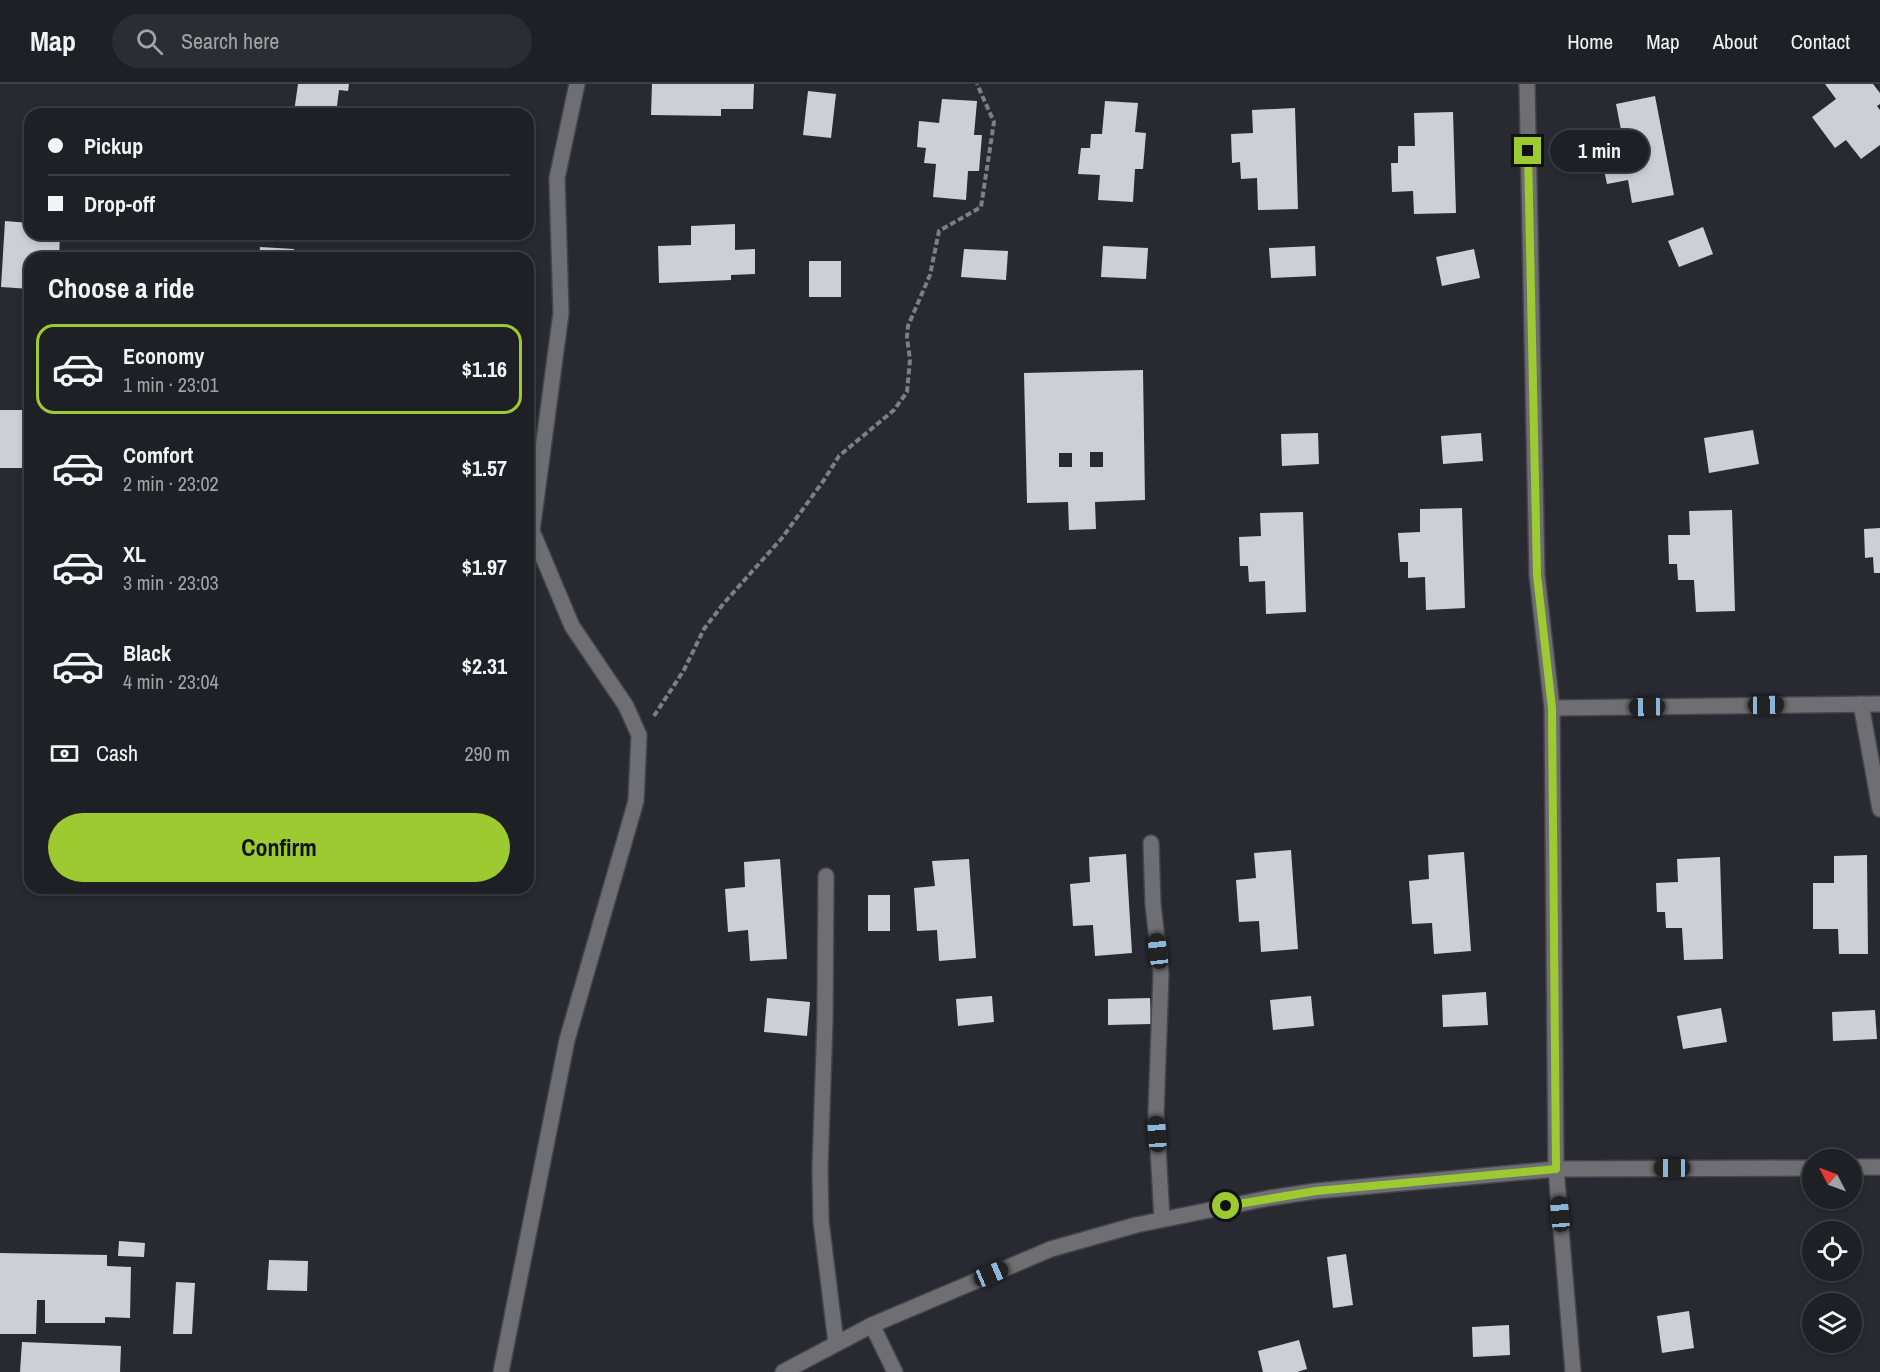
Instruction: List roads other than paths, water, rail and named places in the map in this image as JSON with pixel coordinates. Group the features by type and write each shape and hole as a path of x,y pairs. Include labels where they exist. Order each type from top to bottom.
{"street":[{"path":"534,516 561,314 557,178 577,84"},
{"path":"1527,84 1537,575 1552,708 1556,1169 1573,1372"},
{"path":"501,1372 567,1040 636,801 639,735 626,706 572,626 534,536"},
{"path":"1861,704 1880,809"},
{"path":"1552,708 1880,704"},
{"path":"1151,843 1153,904 1161,974 1156,1113 1162,1220"},
{"path":"826,876 825,1019 820,1180 821,1221 836,1344"},
{"path":"1862,1167 1880,1167"},
{"path":"783,1372 872,1325 1050,1248 1136,1225 1269,1198 1316,1191 1556,1169 1802,1168"},
{"path":"872,1325 895,1372"}]}
